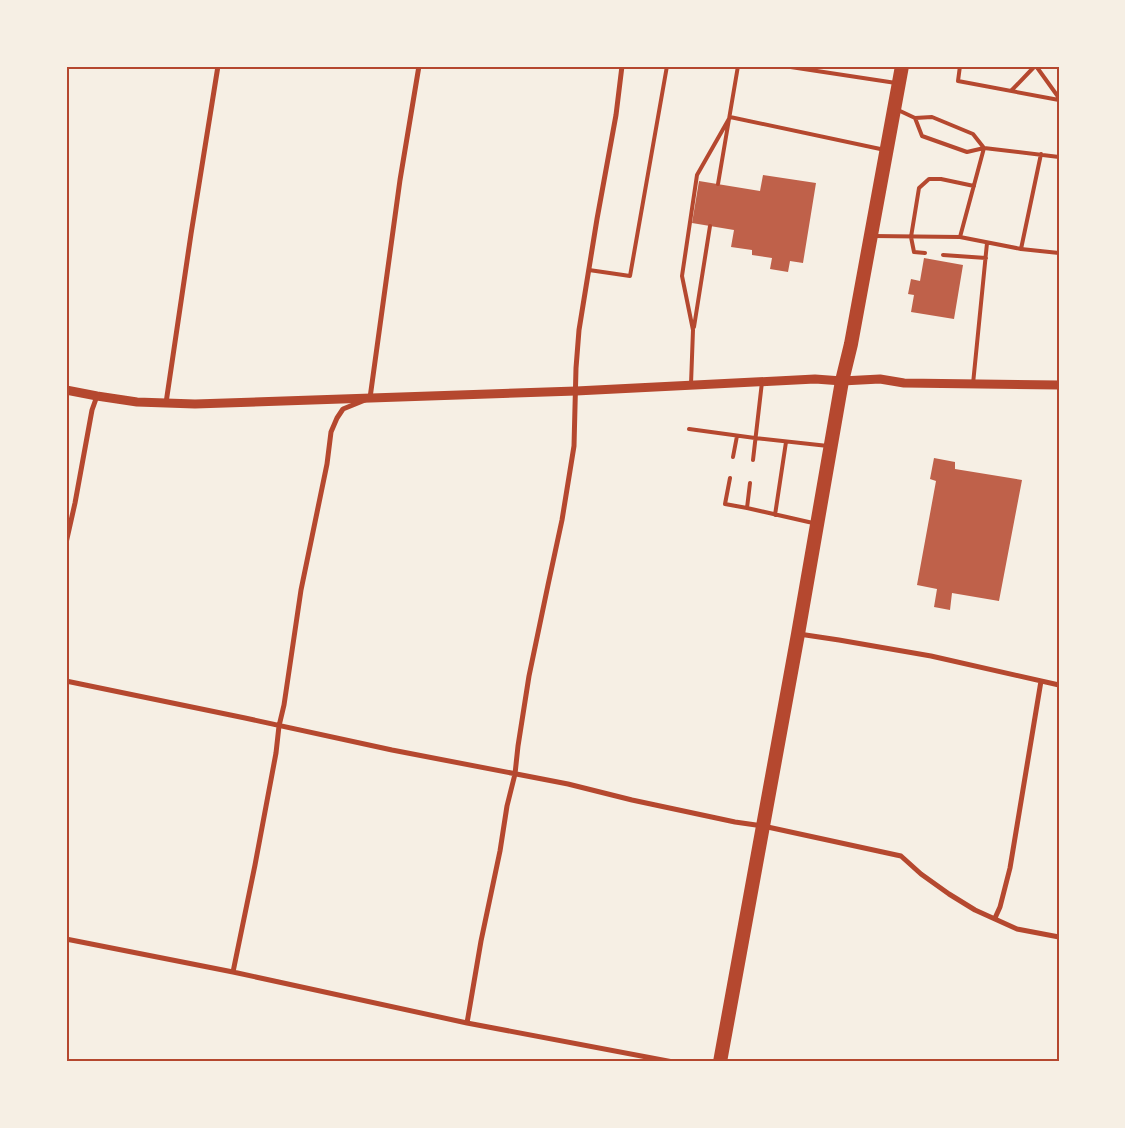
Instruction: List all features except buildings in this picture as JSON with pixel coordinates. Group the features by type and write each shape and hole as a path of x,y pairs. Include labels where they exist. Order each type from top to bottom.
{"highway":[{"path":"720,1062 842,381 851,344 902,66"}],"street":[{"path":"166,403 218,66"},
{"path":"370,398 400,180 419,66"},
{"path":"467,1023 481,940 515,774 530,676 562,520 574,446 579,330 616,115 622,66"},
{"path":"66,390 137,402 195,404 576,391 815,379 842,381 880,379 904,383 1059,385"},
{"path":"66,543 92,410 97,396"},
{"path":"233,972 276,753 302,590 327,464 331,432 343,409 370,398"},
{"path":"798,634 931,656 1059,685"},
{"path":"66,681 392,750 568,784 632,800 901,856 921,874 975,910 1017,929 1059,937"},
{"path":"995,918 1000,907 1010,868 1041,681"},
{"path":"66,939 233,972 467,1023 672,1062"}],"lane":[{"path":"589,270 630,276 667,66"},
{"path":"718,184 738,66"},
{"path":"784,66 898,83"},
{"path":"960,66 958,81 1059,99"},
{"path":"1010,91 1036,66 1059,99"},
{"path":"895,109 915,118 932,117 973,134 984,148"},
{"path":"730,117 887,150"},
{"path":"693,330 682,276 697,174 730,117"},
{"path":"915,118 922,136 967,152 984,148 1059,157"},
{"path":"960,237 984,148"},
{"path":"1021,249 1041,154"},
{"path":"925,253 914,252 911,237 919,188 929,179 942,179 974,186"},
{"path":"691,385 693,330 710,226"},
{"path":"871,236 960,237 1021,249 1059,252"},
{"path":"973,384 987,243"},
{"path":"943,254 986,258"},
{"path":"753,460 762,382"},
{"path":"689,430 831,446"},
{"path":"733,457 737,436"},
{"path":"775,514 786,442"},
{"path":"730,478 725,504 817,524"},
{"path":"747,508 750,483"}]}
